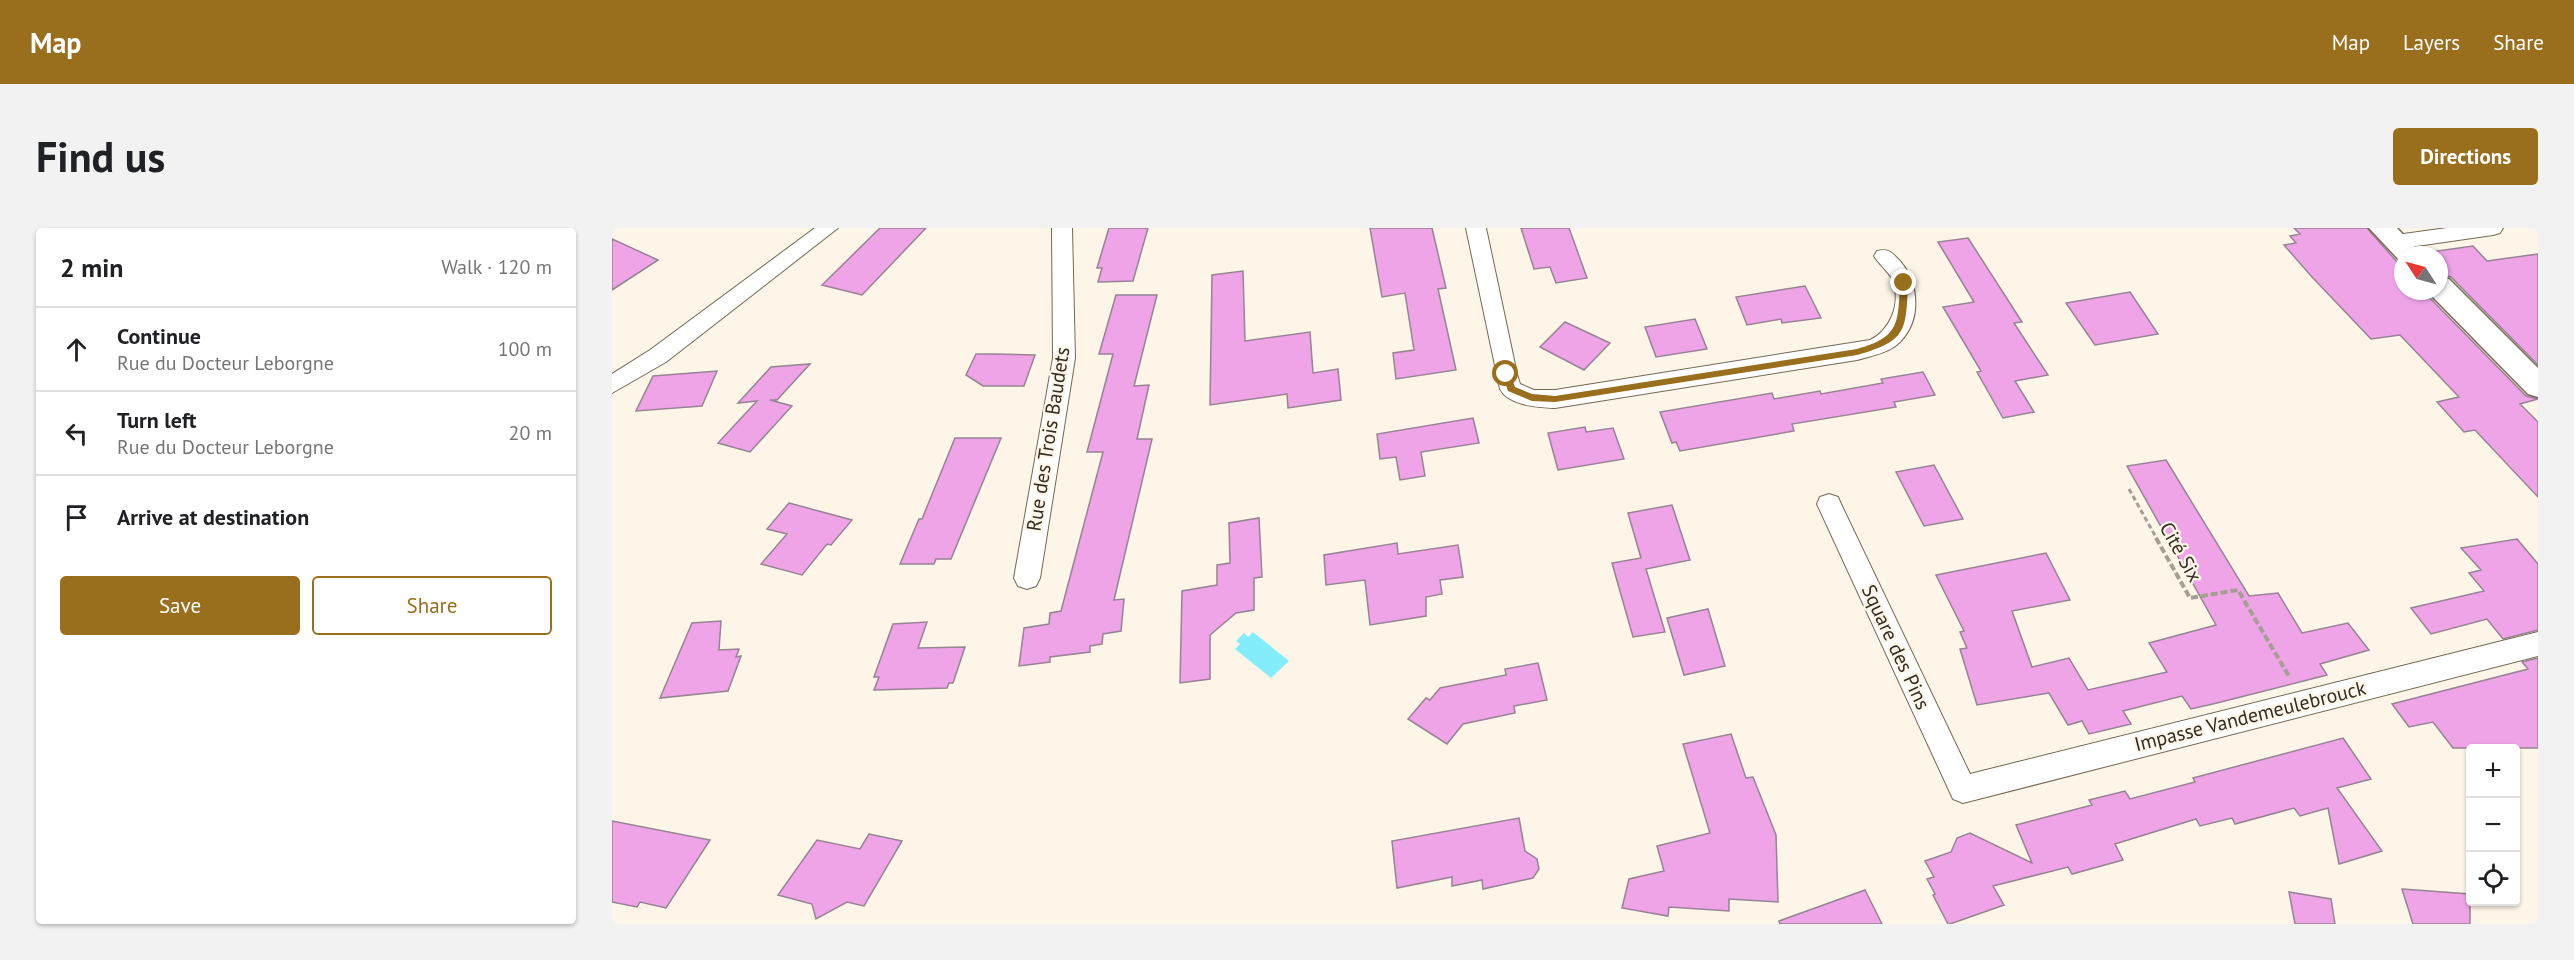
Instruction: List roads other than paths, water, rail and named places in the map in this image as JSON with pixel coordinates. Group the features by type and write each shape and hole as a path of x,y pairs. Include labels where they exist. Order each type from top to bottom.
{"main road":[{"path":"2448,294 2538,386"}],"street":[{"path":"612,385 658,356 828,228"},
{"name":"Rue des Trois Baudets","path":"1027,578 1064,358 1062,228"},
{"path":"1476,228 1506,374 1511,389 1532,398 1582,396 1857,352 1881,346 1895,335 1902,320 1904,306 1904,283 1884,256"},
{"path":"2396,242 2493,228"},
{"name":"Square des Pins","path":"1829,504 1963,789"},
{"name":"Impasse Vandemeulebrouck","path":"1963,789 2538,644"}],"water":[{"path":"1253,632 1289,661 1271,678 1235,649 1240,644 1236,641 1244,633 1248,637"}]}
